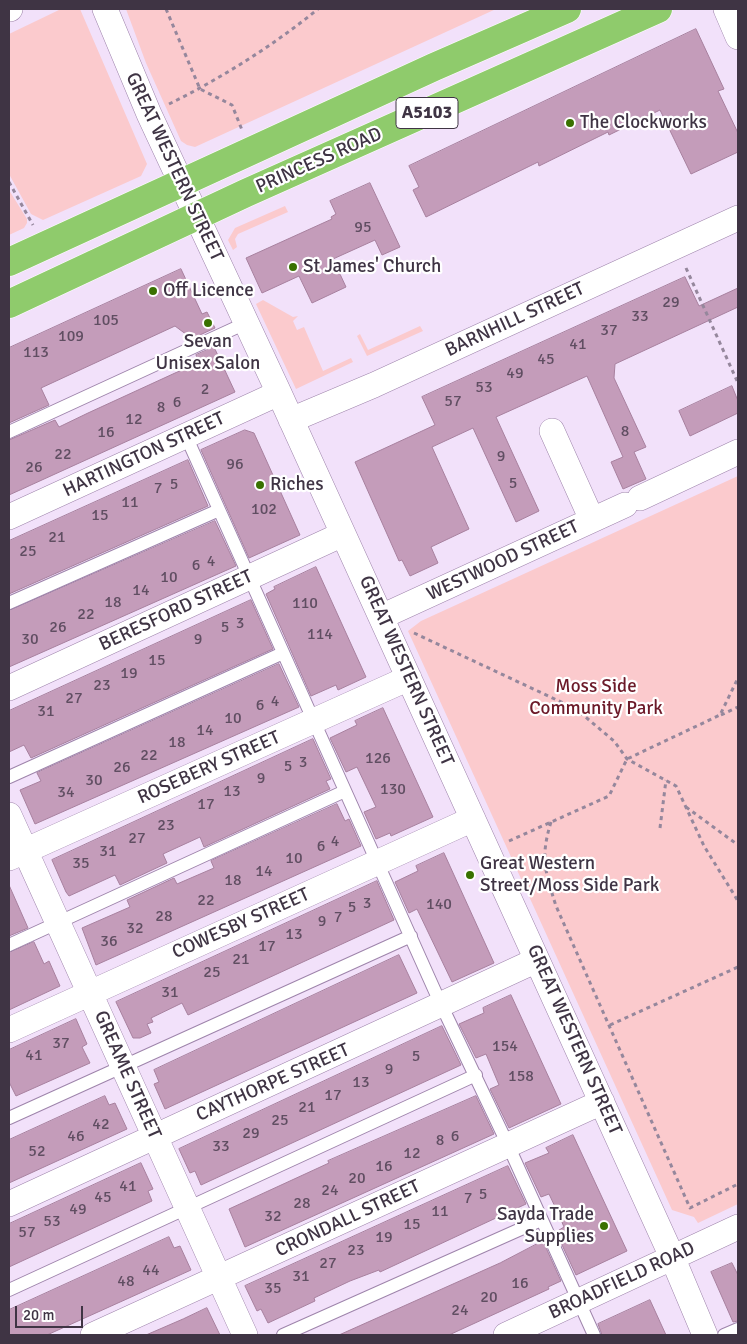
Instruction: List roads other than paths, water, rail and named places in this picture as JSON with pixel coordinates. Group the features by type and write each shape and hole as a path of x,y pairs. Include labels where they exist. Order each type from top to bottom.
{"highway":[{"name":"PRINCESS ROAD","path":"9,262 181,182 567,9"},
{"name":"PRINCESS ROAD","path":"9,304 658,9"}],"street":[{"name":"GREAT WESTERN STREET","path":"104,9 149,114 279,393 602,1102 705,1335"},
{"path":"726,9 738,37"},
{"name":"BARNHILL STREET","path":"291,420 374,385 738,218"},
{"name":"HARTINGTON STREET","path":"9,517 279,393"},
{"path":"552,431 592,520"},
{"name":"WESTWOOD STREET","path":"381,617 738,452"},
{"name":"BERESFORD STREET","path":"9,688 343,534"},
{"name":"ROSEBERY STREET","path":"17,854 409,678"},
{"name":"GREAME STREET","path":"9,815 17,854 58,922 245,1335"},
{"name":"COWESBY STREET","path":"9,1030 473,819"},
{"name":"CAYTHORPE STREET","path":"9,1204 442,1006 537,960"},
{"name":"CRONDALL STREET","path":"93,1335 602,1102"},
{"name":"BROADFIELD ROAD","path":"506,1335 673,1259 738,1227"}],"lane":[{"path":"9,432 246,323"},
{"path":"186,436 248,578 442,1006 476,1075 594,1335"},
{"path":"9,604 219,510"},
{"path":"9,777 283,653"},
{"path":"9,945 345,791"},
{"path":"9,1118 411,936"},
{"path":"9,1290 476,1075"},
{"path":"283,1335 541,1220"},
{"path":"724,1335 738,1329"}],"place":[{"name":"The Clockworks","path":"570,123"},
{"name":"St James' Church","path":"293,267"},
{"name":"Off Licence","path":"153,291"},
{"name":"Sevan Unisex Salon","path":"208,323"},
{"name":"Riches","path":"260,485"},
{"name":"Great Western Street/Moss Side Park","path":"470,875"},
{"name":"Sayda Trade Supplies","path":"604,1226"}],"park label":[{"name":"Moss Side Community Park","path":"596,698"}]}
